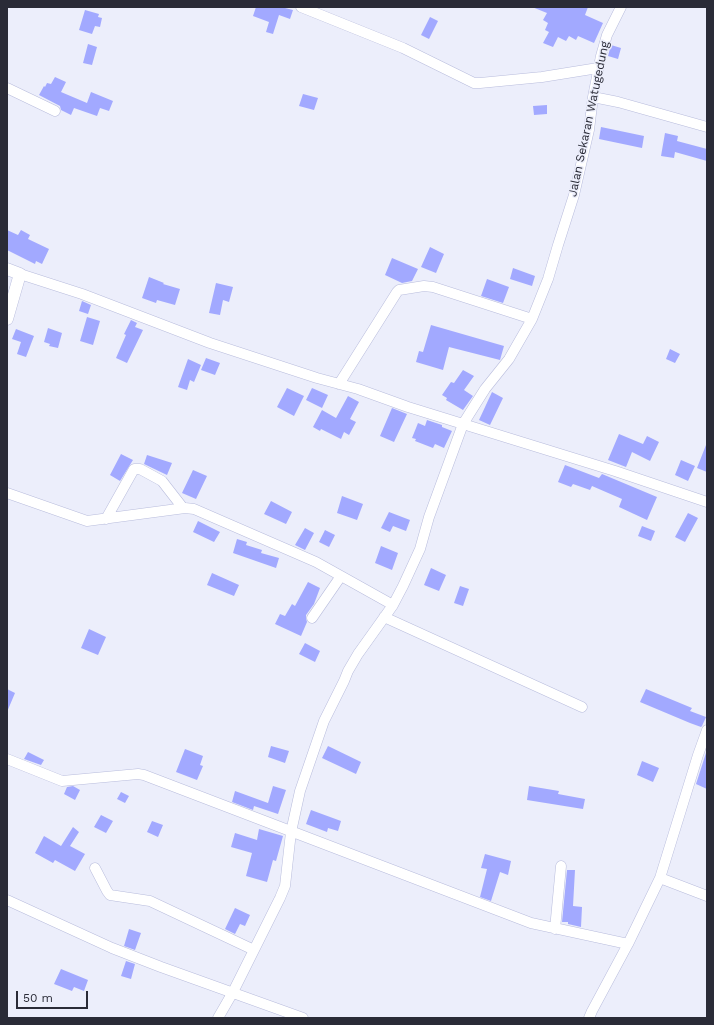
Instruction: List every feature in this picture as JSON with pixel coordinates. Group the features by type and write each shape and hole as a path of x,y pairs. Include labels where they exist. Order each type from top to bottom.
{"street":[{"path":"301,7 403,48 474,82 480,83 542,77 598,68"},
{"name":"Jalan Sekaran Watugedung","path":"218,1018 233,992 285,886 291,832 300,791 324,720 348,670 393,605 403,586 420,549 463,424 485,389 509,359 532,319 548,279 574,196 589,130 598,68 607,35 621,7"},
{"path":"7,88 55,111"},
{"path":"593,97 638,107 707,127"},
{"path":"7,269 82,294 210,342 317,378 615,470 707,502"},
{"path":"7,320 20,274"},
{"path":"339,384 399,290 424,286 433,287 532,319"},
{"path":"106,519 134,469 140,469 162,481 183,508"},
{"path":"7,493 87,521 183,508 194,509 316,562 393,605"},
{"path":"312,618 341,576"},
{"path":"384,617 582,707"},
{"path":"590,1018 592,1011 628,944 660,878 704,750 707,730"},
{"path":"7,759 62,781 138,774 144,775 531,923 628,944"},
{"path":"555,929 561,866"},
{"path":"95,868 110,895 150,901 254,950"},
{"path":"660,878 707,896"},
{"path":"7,900 112,948 303,1018"}],"building":[{"path":"256,7 281,7 293,10 290,19 279,15 273,34 266,32 269,22 253,16"},
{"path":"532,7 588,7 585,15 603,23 594,43 578,36 576,40 569,36 566,41 558,37 553,47 543,43 549,32 545,30 548,23 543,20 547,13"},
{"path":"85,10 99,14 98,17 102,18 100,27 95,26 92,34 79,30"},
{"path":"430,17 438,21 429,39 421,35"},
{"path":"88,44 97,47 92,65 83,63"},
{"path":"611,45 621,48 618,59 608,56"},
{"path":"55,77 66,82 61,92 87,103 91,92 113,101 109,111 100,108 97,116 74,108 71,115 61,110 60,106 39,95 44,86 45,87 47,83 51,84"},
{"path":"303,94 318,98 314,110 299,106"},
{"path":"547,105 547,114 534,115 533,106"},
{"path":"601,127 644,136 642,148 599,139"},
{"path":"665,133 678,136 677,141 707,149 707,161 675,152 674,158 661,156"},
{"path":"7,230 18,235 21,230 30,235 28,239 49,249 42,264 36,261 35,264 7,250"},
{"path":"430,247 444,254 436,273 421,267"},
{"path":"392,258 418,269 412,281 402,283 385,275"},
{"path":"513,268 535,276 532,286 510,279"},
{"path":"149,277 164,283 163,284 180,289 175,305 157,300 156,303 142,298"},
{"path":"487,279 509,287 503,303 481,296"},
{"path":"216,283 233,287 229,302 223,300 220,315 209,313"},
{"path":"82,301 91,305 88,314 79,311"},
{"path":"87,317 100,321 93,345 80,341"},
{"path":"131,320 137,323 135,327 143,330 127,363 116,358 126,335 124,334"},
{"path":"431,325 504,346 500,360 449,347 443,370 416,362 419,351 423,352"},
{"path":"48,328 62,333 58,348 49,346 50,344 44,342"},
{"path":"16,329 34,336 26,357 17,354 21,342 12,339"},
{"path":"670,349 680,354 675,363 666,359"},
{"path":"206,358 220,363 215,375 201,370"},
{"path":"188,359 201,365 194,382 190,380 187,390 178,387"},
{"path":"463,370 474,376 464,390 473,396 463,410 446,400 447,398 442,395 451,382 454,383"},
{"path":"287,388 304,396 294,416 277,407"},
{"path":"312,388 328,395 322,408 306,400"},
{"path":"492,392 503,398 490,425 479,420"},
{"path":"348,396 359,402 350,419 356,422 349,435 344,432 341,439 321,429 320,431 313,427 322,410 336,418"},
{"path":"392,408 407,414 394,442 380,436"},
{"path":"427,420 442,425 442,427 452,431 444,448 435,444 433,448 415,441 416,439 412,438 418,423 425,426"},
{"path":"619,434 643,444 647,436 659,442 650,461 632,452 626,467 608,460"},
{"path":"707,445 707,472 697,468"},
{"path":"121,454 133,460 120,481 110,475"},
{"path":"147,455 172,463 167,475 144,464"},
{"path":"681,460 695,466 688,481 675,475"},
{"path":"565,465 599,478 602,474 657,497 647,520 619,507 622,499 592,486 590,490 573,484 571,487 558,482"},
{"path":"193,470 207,476 196,499 182,493"},
{"path":"342,496 363,504 357,520 337,513"},
{"path":"271,501 292,512 286,524 264,514"},
{"path":"389,512 410,520 406,531 393,526 390,532 381,528"},
{"path":"688,513 698,518 685,542 675,537"},
{"path":"198,521 220,532 214,542 193,532"},
{"path":"642,526 655,531 651,541 638,536"},
{"path":"305,528 314,533 305,550 295,545"},
{"path":"325,530 335,535 329,547 319,542"},
{"path":"237,539 247,542 246,545 262,550 261,553 279,558 276,568 233,553"},
{"path":"381,546 398,553 392,570 375,563"},
{"path":"431,568 446,575 439,591 424,585"},
{"path":"212,573 239,585 234,596 207,585"},
{"path":"308,582 320,588 314,604 306,615 307,622 301,636 275,624 280,614 285,616 292,604 295,606"},
{"path":"460,586 469,589 463,606 454,603"},
{"path":"89,629 106,637 98,655 81,648"},
{"path":"305,643 320,651 315,662 299,654"},
{"path":"7,689 15,693 7,712"},
{"path":"646,689 692,708 690,711 706,717 702,726 701,727 690,723 640,702"},
{"path":"271,746 289,751 285,763 268,757"},
{"path":"328,746 361,762 356,774 322,758"},
{"path":"185,749 203,756 200,765 203,766 197,780 176,772"},
{"path":"28,752 44,760 41,765 24,759"},
{"path":"707,753 707,789 696,784"},
{"path":"642,761 659,768 653,782 637,775"},
{"path":"73,786 80,790 75,800 64,794 67,787"},
{"path":"273,786 286,790 278,814 254,806 253,810 232,802 235,791 268,803"},
{"path":"529,786 559,791 558,794 585,799 583,809 527,800"},
{"path":"121,792 129,796 125,803 117,799"},
{"path":"311,810 341,821 338,831 328,828 327,832 306,824"},
{"path":"101,815 113,821 106,833 94,827"},
{"path":"152,821 163,825 158,837 147,832"},
{"path":"73,827 79,832 70,846 85,854 75,871 55,860 53,863 35,853 44,836 61,846"},
{"path":"259,829 283,836 276,861 273,860 267,882 246,876 252,853 231,847 235,833 257,840"},
{"path":"485,854 511,861 508,875 500,872 491,901 480,897 487,869 481,868"},
{"path":"567,870 575,870 573,906 582,907 581,927 568,924 568,922 562,922"},
{"path":"235,908 250,915 245,926 240,924 235,934 225,929"},
{"path":"129,929 141,933 135,950 124,946"},
{"path":"126,961 135,964 131,979 121,976"},
{"path":"61,969 88,980 84,991 74,987 72,991 54,984"}]}
